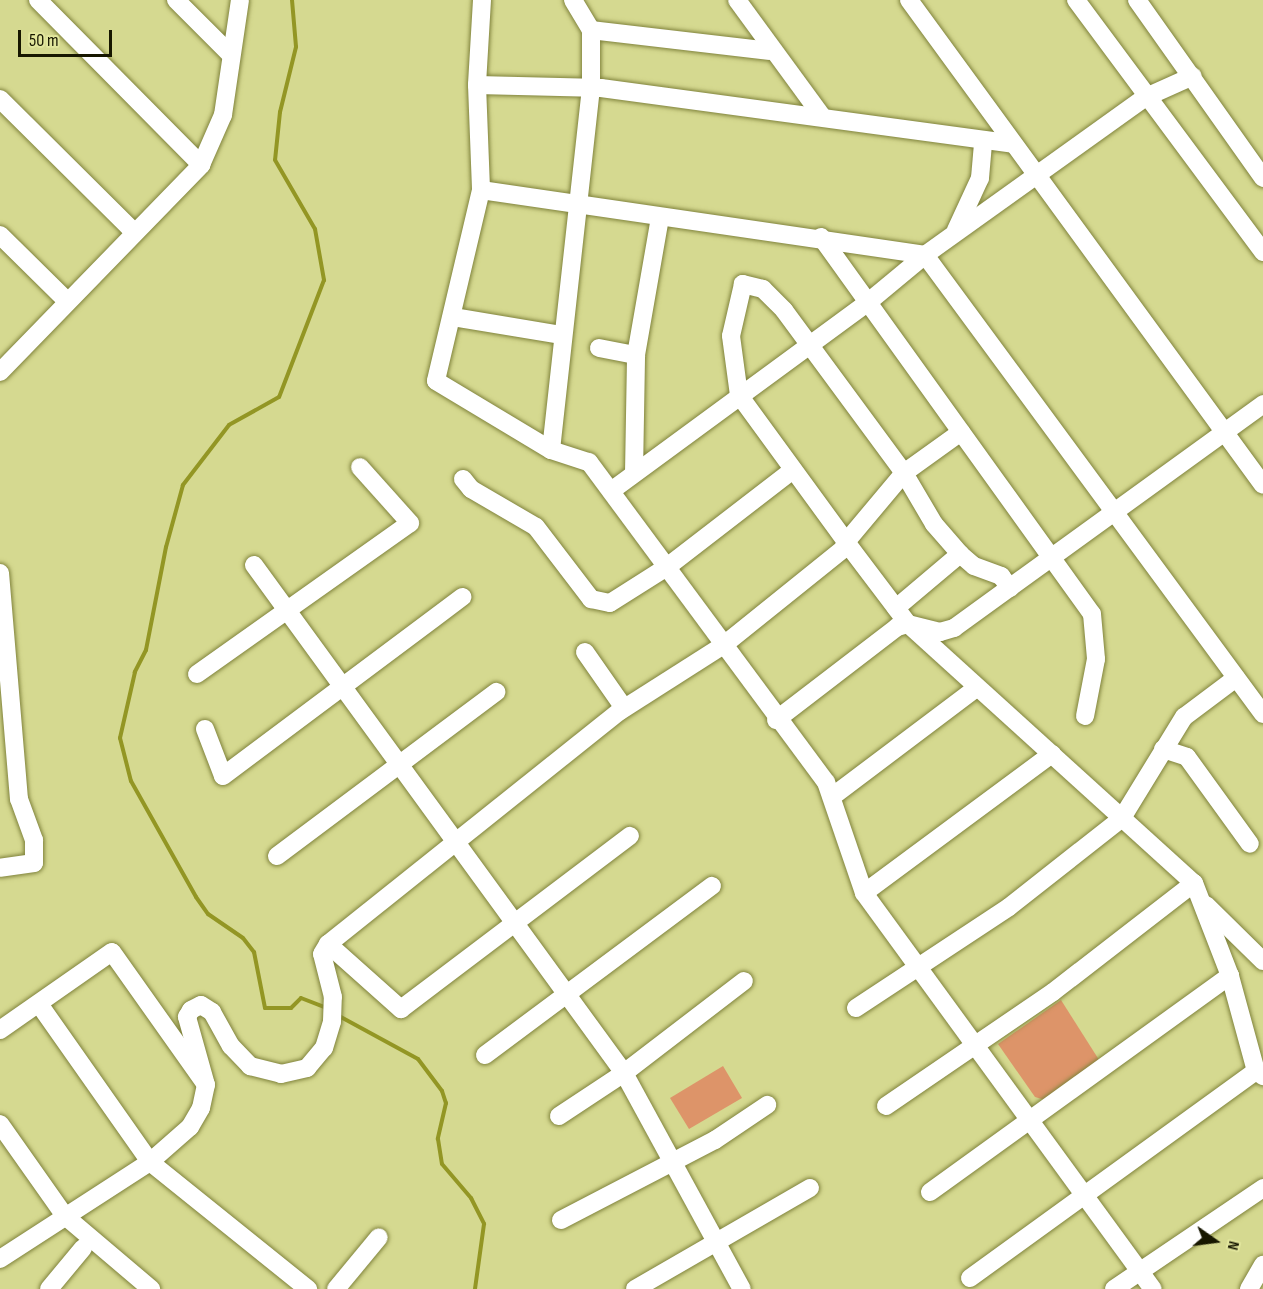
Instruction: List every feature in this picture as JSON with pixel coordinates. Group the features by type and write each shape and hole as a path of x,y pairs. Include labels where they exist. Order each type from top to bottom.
{"street":[{"path":"38,0 201,165"},
{"path":"176,0 231,55"},
{"path":"0,372 201,165 223,114 240,0"},
{"path":"482,0 477,85 481,190 453,317 436,373 442,387 551,450 589,462 833,796 864,893 1153,1289"},
{"path":"551,450 561,335 581,205 591,89 591,30 573,0"},
{"path":"737,0 770,51 822,116"},
{"path":"909,0 1035,178 1263,485"},
{"path":"1076,0 1263,252"},
{"path":"1137,0 1263,178"},
{"path":"591,30 770,51"},
{"path":"611,492 739,395 866,304 954,234 1146,97 1192,76"},
{"path":"477,85 591,89 822,116 1013,144"},
{"path":"0,99 134,232"},
{"path":"954,234 980,178 983,140"},
{"path":"481,190 660,217 821,237 925,255 1263,714"},
{"path":"634,473 636,355 660,217"},
{"path":"0,236 67,301"},
{"path":"821,237 866,304 1052,556 1092,614 1096,659 1085,716"},
{"path":"970,1278 1084,1194 1260,1074 1230,976 1194,883 1052,754 975,689 908,624 739,395 731,336 743,284 763,289 812,344 904,473 934,524 960,554 986,573 1001,576 1010,588"},
{"path":"453,317 561,335"},
{"path":"599,348 636,355"},
{"path":"776,720 897,627 908,624 940,632 954,628 1263,404"},
{"path":"0,1259 150,1162 196,1119 206,1085 187,1017 195,1006 212,1012 231,1046 255,1068 289,1074 317,1060 329,1034 333,1010 322,954 328,944 624,708 724,644 846,542 904,473 961,432"},
{"path":"197,674 410,523 360,467"},
{"path":"463,479 471,489 536,527 591,599 610,603 667,567 794,470"},
{"path":"896,608 960,554"},
{"path":"254,566 345,687 516,925 568,992 624,1073 720,1243 742,1289"},
{"path":"0,573 3,635 19,799 34,840 34,863 0,868"},
{"path":"205,729 223,776 345,687 462,597"},
{"path":"585,652 624,708"},
{"path":"856,1008 920,968 1009,907 1122,818 1184,717 1236,678"},
{"path":"833,796 975,689"},
{"path":"277,856 496,692"},
{"path":"1163,749 1187,758 1250,844"},
{"path":"864,893 1052,754"},
{"path":"328,944 401,1009 516,925 630,836"},
{"path":"886,1106 1053,992 1194,883"},
{"path":"485,1055 568,992 640,944 712,886"},
{"path":"1203,902 1263,960"},
{"path":"0,1030 112,952 206,1085"},
{"path":"930,1192 1230,976"},
{"path":"559,1116 624,1073 744,981"},
{"path":"39,1004 150,1162 308,1289"},
{"path":"561,1220 674,1161 767,1105"},
{"path":"0,1124 65,1216 151,1289"},
{"path":"635,1289 720,1243 810,1188"},
{"path":"1114,1289 1263,1188"},
{"path":"336,1289 379,1237"},
{"path":"49,1289 83,1248"},
{"path":"1249,1289 1263,1265"}],"shaded area":[{"path":"1061,1000 1101,1063 1045,1100 1035,1097 998,1044"},
{"path":"723,1066 742,1098 689,1129 670,1098"}],"waterway":[{"path":"292,0 296,47 280,112 275,160 315,229 324,280 279,397 229,425 183,485 166,547 146,650 135,672 120,738 131,781 196,897 208,914 243,938 254,952 265,1008 291,1008 301,998 327,1008"},
{"path":"339,1016 418,1059 442,1091 446,1103 438,1139 442,1164 471,1198 484,1224 475,1289"}]}
